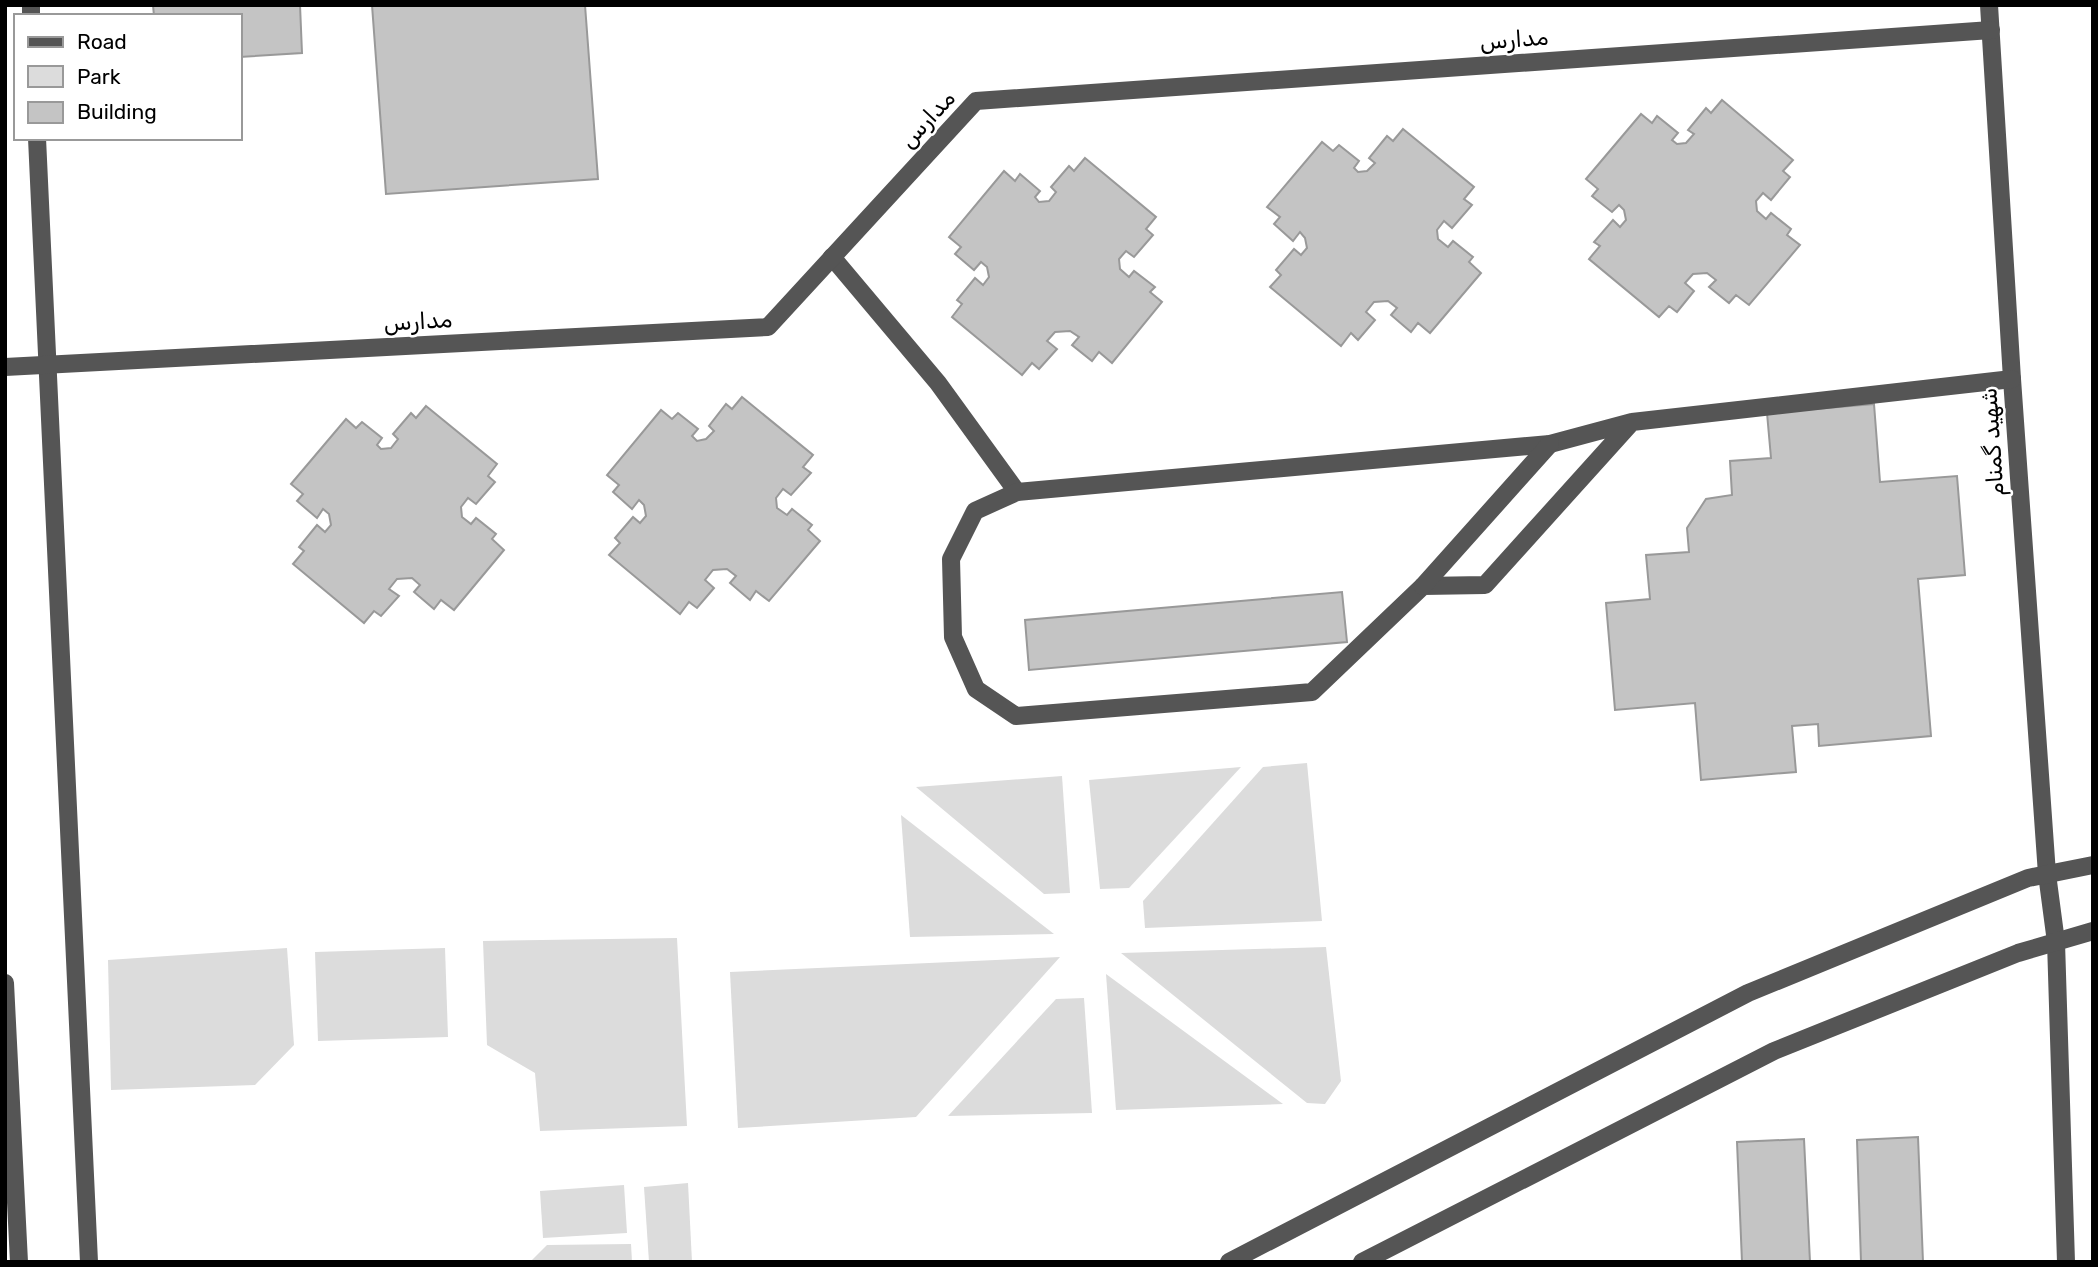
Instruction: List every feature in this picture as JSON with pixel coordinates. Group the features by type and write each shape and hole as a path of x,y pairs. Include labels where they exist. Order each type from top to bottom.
{"street":[{"name":"شهید گمنام","path":"1989,5 2047,874 2056,942 2066,1262"},
{"name":"مدارس","path":"5,367 768,327 976,102 1991,30"},
{"path":"37,140 89,1262"},
{"path":"832,257 938,383 1017,492"},
{"path":"1550,444 1423,586 1312,692 1016,716 976,689 953,637 951,559 975,511 1017,492 1550,444 1632,422 2012,379"},
{"path":"1423,586 1485,585 1632,422"},
{"path":"1229,1262 1748,993 2028,878 2093,865"},
{"path":"1362,1262 1774,1051 2018,953 2093,931"},
{"path":"5,983 19,1262"}],"green space":[{"path":"1307,763 1322,921 1145,928 1143,901 1263,767"},
{"path":"1241,767 1129,888 1100,889 1089,780"},
{"path":"1062,776 1070,893 1044,894 916,787"},
{"path":"901,815 1054,934 910,937"},
{"path":"677,938 687,1126 540,1131 535,1073 487,1045 483,941"},
{"path":"1326,947 1341,1081 1325,1104 1307,1103 1121,953"},
{"path":"287,948 294,1045 255,1085 111,1090 108,960"},
{"path":"445,948 448,1037 318,1041 315,952"},
{"path":"1060,957 916,1117 738,1128 730,972"},
{"path":"1106,974 1283,1104 1116,1110"},
{"path":"1084,998 1092,1113 948,1116 1056,999"},
{"path":"688,1183 692,1262 649,1262 644,1187"},
{"path":"624,1185 627,1233 543,1238 540,1191"},
{"path":"631,1244 632,1262 530,1262 547,1245"}],"building":[{"path":"153,5 300,5 302,53 242,57 242,14 154,14"},
{"path":"372,5 585,5 598,179 386,194"},
{"path":"1722,100 1793,160 1783,171 1790,177 1771,200 1763,193 1756,201 1757,211 1766,219 1771,213 1791,229 1787,235 1800,245 1749,305 1736,295 1729,303 1709,287 1716,280 1707,273 1693,274 1685,283 1694,291 1677,312 1669,306 1659,317 1589,259 1600,246 1594,242 1613,220 1620,227 1626,220 1624,210 1619,205 1612,212 1592,196 1598,189 1586,179 1641,114 1652,123 1657,116 1678,133 1672,140 1677,144 1686,143 1694,134 1688,130 1706,108 1711,113"},
{"path":"1403,129 1474,187 1464,199 1472,205 1452,228 1444,221 1437,230 1438,239 1448,247 1453,241 1473,257 1469,262 1481,273 1430,333 1418,323 1411,332 1391,315 1397,308 1388,301 1374,302 1366,312 1375,320 1358,340 1351,333 1341,346 1270,287 1281,275 1276,270 1294,249 1301,255 1307,248 1305,238 1300,232 1293,241 1274,224 1280,217 1267,207 1322,142 1333,151 1339,145 1359,161 1354,168 1358,172 1367,171 1375,163 1369,158 1387,136 1393,141"},
{"path":"1085,158 1156,217 1146,229 1153,235 1134,257 1126,251 1119,259 1120,269 1129,277 1134,271 1155,287 1150,292 1162,302 1112,363 1099,352 1092,361 1072,345 1079,337 1070,331 1055,332 1047,341 1057,349 1039,369 1032,363 1022,375 952,317 962,304 957,300 975,278 983,285 989,277 987,267 981,262 974,270 955,254 961,247 949,237 1004,171 1015,181 1020,174 1040,191 1035,197 1039,202 1049,201 1056,192 1051,187 1069,166 1074,171"},
{"path":"742,397 813,455 803,467 811,473 791,495 783,489 776,498 777,508 787,515 792,509 812,525 808,530 820,541 769,601 756,591 750,600 730,583 736,576 727,569 713,570 705,580 714,588 697,608 689,602 680,614 609,555 620,543 615,538 633,517 640,523 646,516 644,505 639,500 632,509 613,492 619,485 607,475 661,410 672,419 678,413 698,429 692,436 697,441 706,439 714,431 709,426 726,404 732,409"},
{"path":"1874,404 1880,482 1957,476 1965,575 1918,579 1931,736 1819,746 1818,724 1792,726 1796,772 1701,780 1695,703 1615,710 1606,603 1650,599 1646,555 1689,552 1687,528 1706,499 1732,495 1730,461 1771,458 1767,413"},
{"path":"426,406 497,464 488,476 495,482 476,504 468,498 461,507 462,517 471,524 476,518 496,534 492,539 504,550 454,610 441,600 434,609 414,592 420,585 412,578 397,579 389,589 399,596 381,616 374,611 364,623 293,564 304,551 299,547 317,525 325,532 331,525 329,514 323,509 317,518 297,501 303,494 291,484 346,419 356,428 362,422 382,438 377,445 381,449 391,448 398,439 393,434 411,413 416,418"},
{"path":"1342,592 1347,642 1029,670 1025,620"},
{"path":"1918,1137 1923,1262 1861,1262 1857,1140"},
{"path":"1804,1139 1810,1262 1742,1262 1737,1142"}]}
